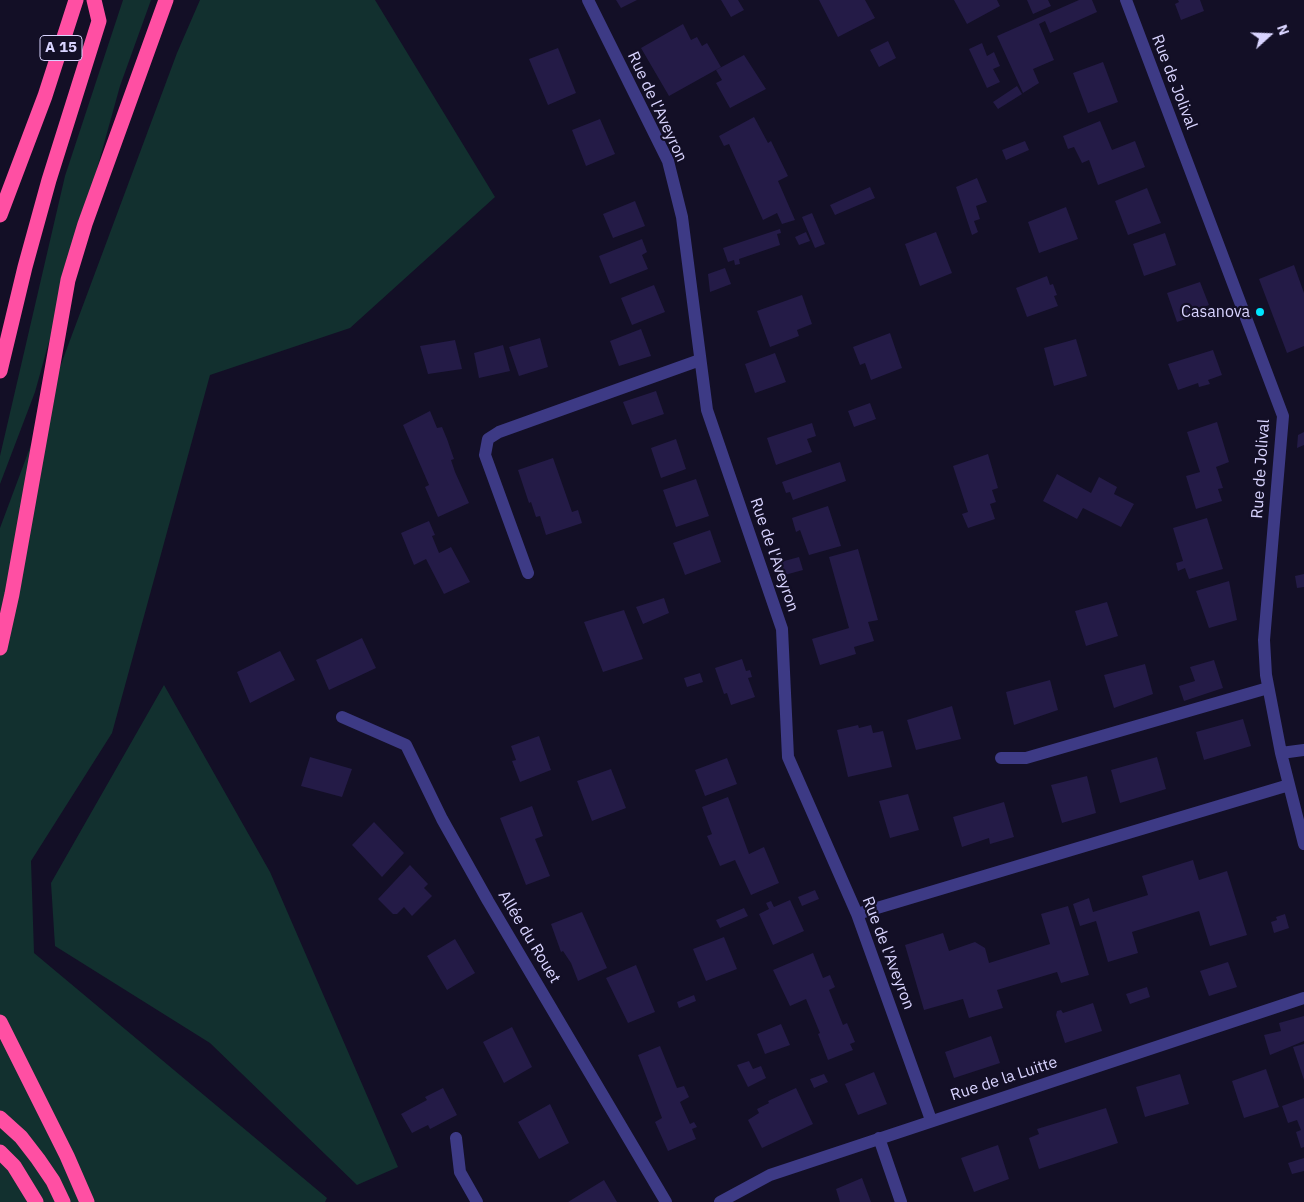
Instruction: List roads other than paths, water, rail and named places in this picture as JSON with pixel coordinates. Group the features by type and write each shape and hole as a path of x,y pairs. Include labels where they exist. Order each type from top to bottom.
{"highway":[{"name":"A 15","path":"0,215 45,96 76,0"},
{"path":"0,371 25,267 49,180 99,21 94,0"},
{"path":"0,648 12,594 68,280 85,224 166,0"},
{"path":"0,1022 67,1156 87,1202"},
{"path":"0,1118 21,1137 38,1159 53,1181 63,1202"},
{"path":"0,1152 14,1166 36,1202"}],"street":[{"name":"Rue de l'Aveyron","path":"588,0 668,162 682,217 707,410 782,629 788,757 857,914 931,1120"},
{"name":"Rue de Jolival","path":"1126,0 1282,416 1264,640 1268,688 1281,754 1304,844"},
{"path":"528,573 485,454 488,439 498,432 700,360"},
{"path":"1001,758 1026,758 1268,688"},
{"name":"Allée du Rouet","path":"342,717 406,745 442,819 488,901 666,1202"},
{"path":"1281,754 1304,750"},
{"path":"857,914 1289,785"},
{"name":"Rue de la Luitte","path":"720,1202 770,1174 1304,998"},
{"path":"456,1138 460,1172 477,1202"},
{"path":"879,1138 901,1202"}],"place":[{"name":"Casanova","path":"1260,312"}]}
